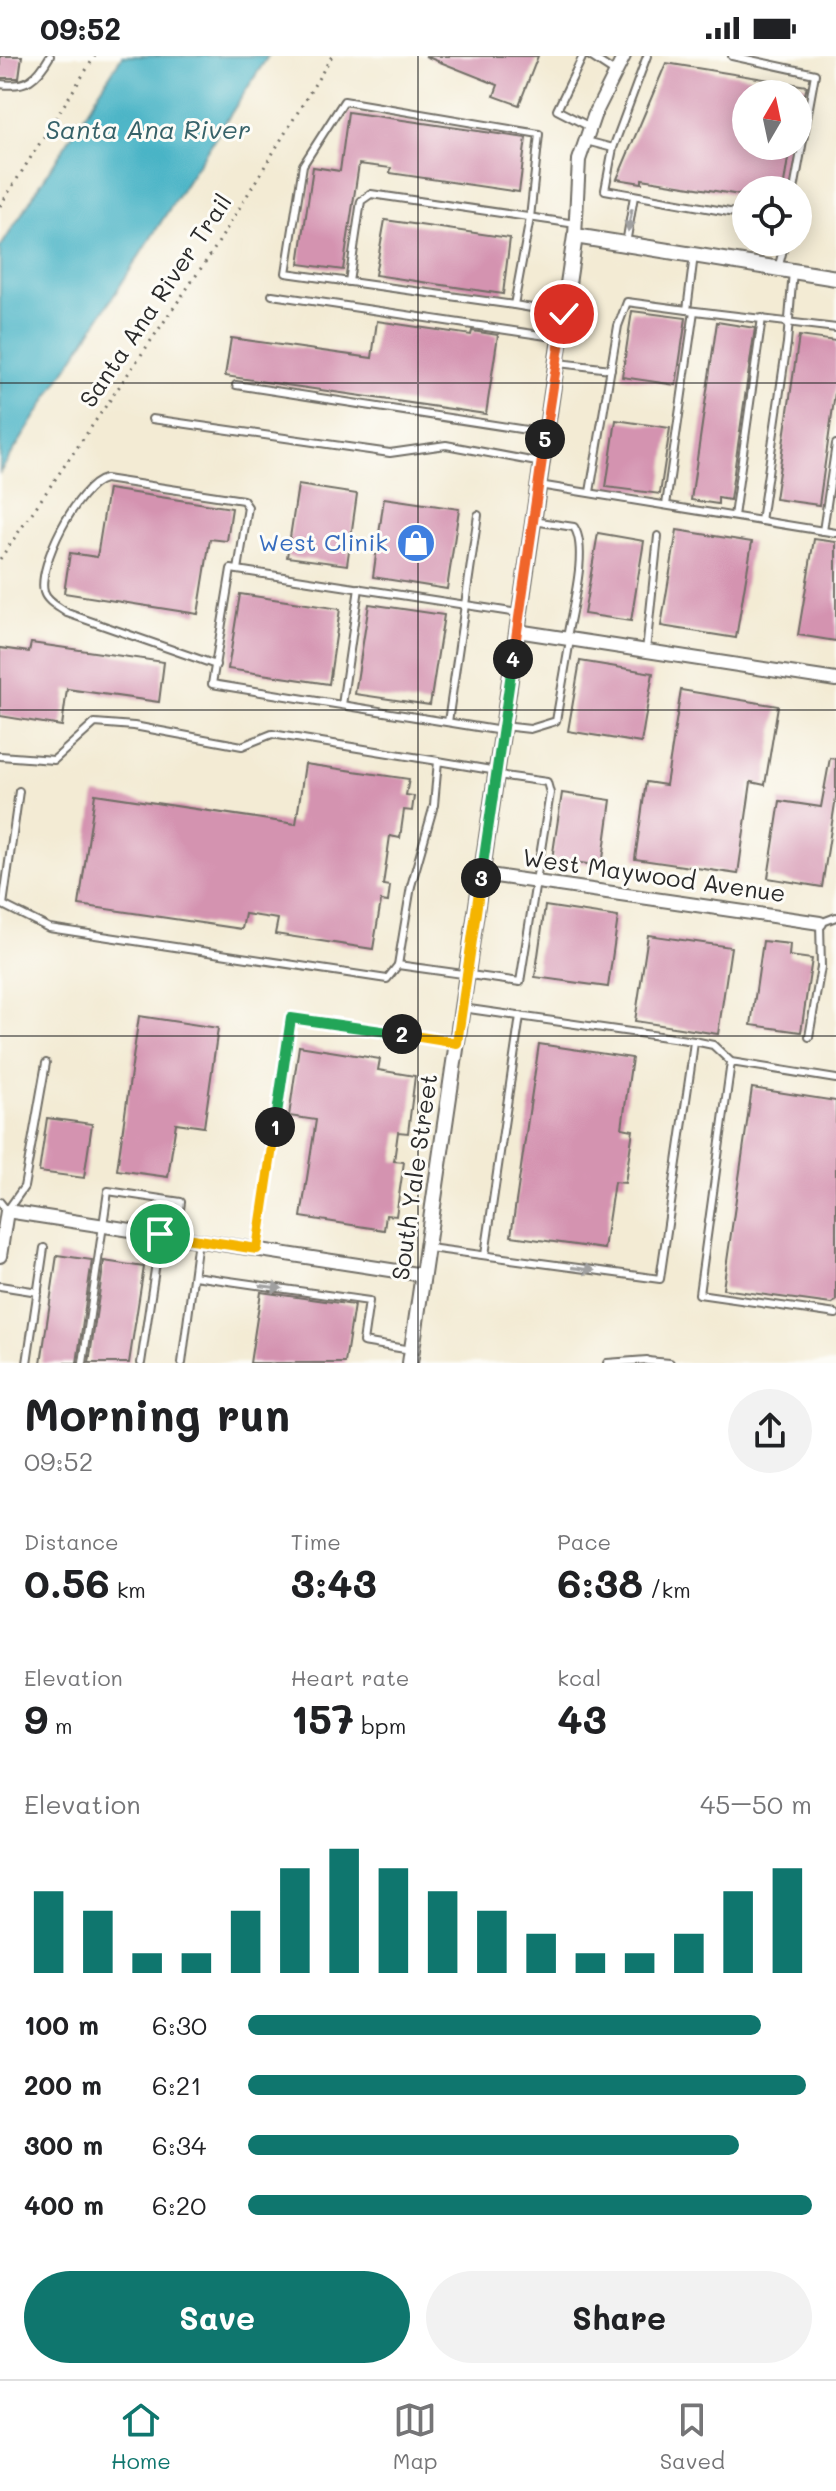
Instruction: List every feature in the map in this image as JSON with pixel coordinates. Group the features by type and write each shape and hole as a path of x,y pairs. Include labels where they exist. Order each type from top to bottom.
{"street":[{"name":"South Yale Street","path":"411,1356 564,314 575,230 579,160 590,127 624,56"},
{"path":"575,230 626,244 836,278"},
{"path":"517,631 836,680"},
{"name":"West Maywood Avenue","path":"482,874 820,923"},
{"path":"0,1256 4,1206 103,1225 423,1275"}],"lane":[{"path":"0,84 20,87 32,81 50,56"},
{"path":"590,56 616,73"},
{"path":"647,56 613,148 605,190 732,213"},
{"path":"732,56 815,74 797,176"},
{"path":"580,57 557,110 590,127"},
{"path":"514,305 530,218 539,134 344,101 303,165 286,273 564,314"},
{"path":"586,141 613,148"},
{"path":"349,282 361,201 371,194 530,218 575,230"},
{"path":"626,244 634,196"},
{"path":"666,505 691,310 694,255"},
{"path":"761,521 787,343 786,256"},
{"path":"272,295 560,338"},
{"path":"590,492 618,326 627,302 836,328"},
{"path":"734,516 762,318"},
{"path":"556,363 611,369"},
{"path":"236,385 546,433"},
{"path":"152,419 390,453 446,445 542,463"},
{"path":"823,531 836,444"},
{"path":"216,665 67,613 47,598 43,588 45,568 61,526 94,483 105,479 243,500 248,507 238,570"},
{"path":"539,485 836,533"},
{"path":"448,722 478,515"},
{"path":"520,613 231,569 212,684 503,728 530,729 556,721 580,554 579,534 574,527 533,521"},
{"path":"646,651 658,536"},
{"path":"342,705 359,588"},
{"path":"0,756 54,760 95,723 134,726 242,746 272,734 547,782 550,793 520,982 398,965"},
{"path":"19,791 3,905 49,928 387,979 398,965 411,886 434,805 438,761"},
{"path":"809,1037 821,967 820,923 836,917"},
{"path":"462,1008 694,1041 713,1045 731,1062 836,1079"},
{"path":"485,1255 520,1016"},
{"path":"257,1249 291,1018 457,1043"},
{"path":"427,1248 660,1279 694,1041"},
{"path":"731,1062 699,1294 836,1314"},
{"path":"4,1206 24,1187 46,1063"},
{"path":"83,1363 108,1191 181,1202 176,1236"},
{"path":"141,1363 160,1234"},
{"path":"182,1363 198,1240"},
{"path":"27,1363 44,1248"},
{"path":"194,1276 369,1301 363,1342 411,1356"},
{"path":"0,1286 38,1292"},
{"path":"607,1363 670,1363"}],"path":[{"path":"0,206 95,56"},
{"name":"Santa Ana River Trail","path":"0,559 215,248 332,56"}],"water":[{"name":"Santa Ana River","path":"122,56 268,56 0,472 0,248"}],"building":[{"path":"0,56 22,56 19,78 0,78"},
{"path":"425,56 538,56 519,105 494,96 498,85"},
{"path":"666,63 770,80 732,80 732,160 788,160 785,176 732,176 732,194 642,179 642,183 617,179"},
{"path":"348,112 526,138 519,192 390,173 391,168 359,164 343,270 299,264 313,167 340,171"},
{"path":"385,220 510,238 503,294 375,275"},
{"path":"632,311 686,318 676,385 622,377"},
{"path":"377,321 471,335 472,331 498,335 486,414 225,376 231,338 372,358"},
{"path":"717,322 755,328 730,500 718,498 718,504 691,500"},
{"path":"799,336 836,341 836,386 819,505 775,499"},
{"path":"616,420 670,428 660,494 606,487"},
{"path":"298,485 357,494 347,565 287,557"},
{"path":"108,489 232,508 227,541 210,539 198,614 64,593 70,553 97,557"},
{"name":"West Clinik","path":"384,498 459,509 447,589 373,577"},
{"path":"677,530 752,542 736,638 661,626"},
{"path":"598,533 644,541 631,621 584,614"},
{"path":"814,539 836,542 836,641 798,635"},
{"path":"240,594 340,609 329,684 228,669"},
{"path":"369,604 444,615 430,705 355,694"},
{"path":"31,643 164,662 159,702 67,689 62,726 0,716 0,648 29,652"},
{"path":"580,661 653,673 641,743 568,731"},
{"path":"681,690 778,706 765,785 751,782 738,874 635,859 646,782 666,785"},
{"path":"830,758 836,759 836,797 822,887 768,878 780,801 821,807"},
{"path":"305,764 409,779 406,795 414,796 412,811 404,810 400,838 390,836 383,885 390,886 388,902 381,901 373,949 275,934 278,919 245,914 242,929 79,905 95,794 296,824"},
{"path":"562,793 611,800 602,866 552,859"},
{"path":"545,906 618,917 608,987 535,977"},
{"path":"648,935 731,947 718,1034 635,1021"},
{"path":"763,941 790,944 789,956 812,959 801,1032 751,1025"},
{"path":"139,1016 218,1028 204,1127 176,1123 168,1177 117,1170"},
{"path":"539,1044 632,1058 622,1128 633,1130 625,1183 614,1182 604,1249 511,1236"},
{"path":"299,1046 380,1059 378,1070 415,1076 408,1133 398,1132 394,1161 404,1162 396,1216 386,1215 384,1230 301,1217 316,1120 289,1116"},
{"path":"752,1088 836,1101 836,1301 831,1304 723,1289"},
{"path":"47,1118 92,1124 84,1178 39,1172"},
{"path":"57,1255 92,1260 77,1363 41,1363"},
{"path":"104,1261 144,1267 129,1363 89,1363"},
{"path":"261,1292 354,1305 345,1363 250,1363"}],"place":[{"name":"West Clinik","path":"416,543"}],"route":[{"path":"160,1234 257,1249 291,1018 457,1043 564,314"}]}
